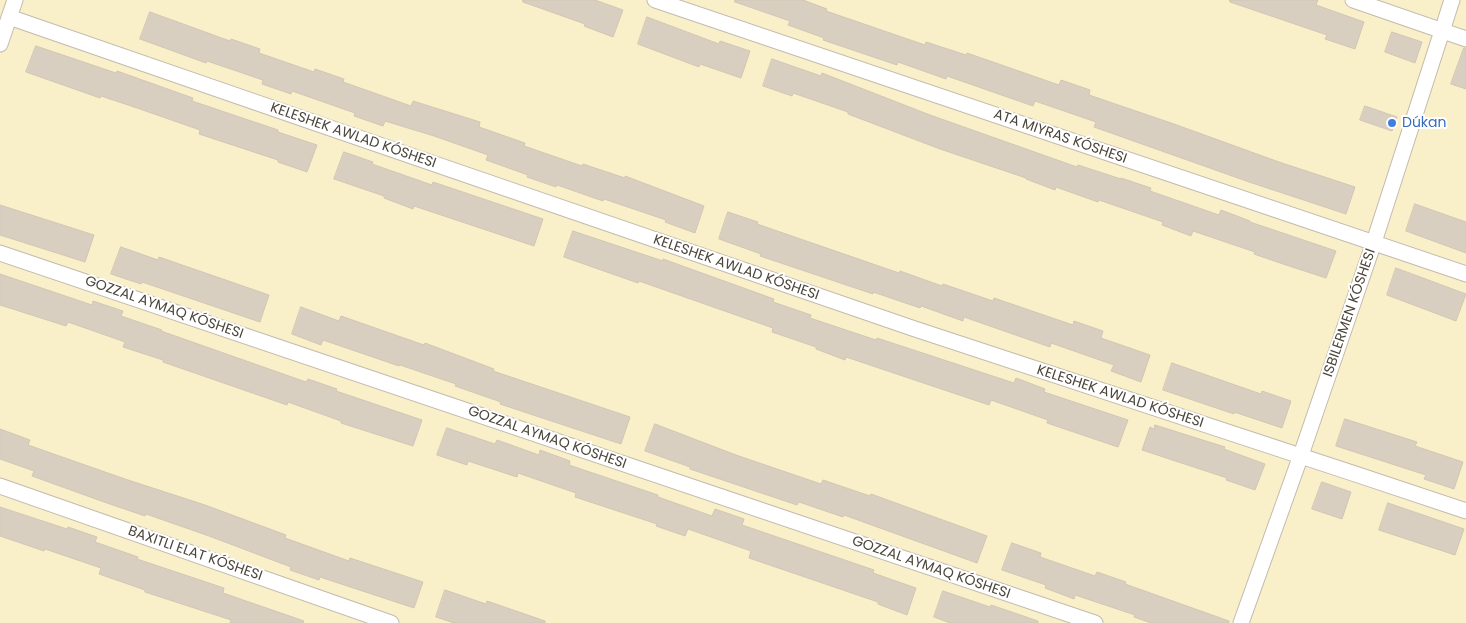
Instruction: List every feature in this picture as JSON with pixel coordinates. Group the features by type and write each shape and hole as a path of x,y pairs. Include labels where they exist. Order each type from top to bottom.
{"street":[{"path":"0,44 15,0"},
{"name":"ATA MIYRAS KÓSHESI","path":"654,0 1466,274"},
{"path":"1353,0 1466,39"},
{"name":"ISBILERMEN KÓSHESI","path":"1241,623 1374,242 1452,0"},
{"name":"KELESHEK AWLAD KÓSHESI","path":"9,17 912,328 1466,511"},
{"name":"GOZZAL AYMAQ KÓSHESI","path":"0,253 1095,623"},
{"path":"0,486 391,623"}],"sand":[{"path":"0,0 1466,0 1466,623 0,623"}],"building":[{"path":"523,0 595,0 623,10 613,37 584,26 585,24 523,2"},
{"path":"735,0 803,0 827,9 826,11 925,45 926,42 966,55 967,53 1059,85 1061,80 1090,90 1089,95 1355,187 1346,214 1094,127 1096,122 1035,101 1033,106 947,76 946,79 898,62 897,65 823,40 824,38 788,25 790,21 735,2"},
{"path":"1230,0 1318,0 1316,5 1364,22 1355,49 1325,39 1327,35 1230,2"},
{"path":"150,12 230,41 231,39 260,49 259,53 314,72 315,69 344,79 343,82 411,106 413,101 480,122 479,127 525,143 524,146 582,166 583,164 625,178 625,176 704,206 695,233 665,222 666,220 604,199 603,201 527,177 528,175 486,160 488,155 434,136 385,121 383,126 354,116 355,113 292,91 291,94 262,84 263,80 207,61 206,63 140,39"},
{"path":"647,17 719,44 720,41 750,51 741,78 700,64 699,67 638,44"},
{"path":"1392,32 1422,42 1415,63 1385,52"},
{"path":"36,46 116,73 117,71 193,98 192,101 317,145 307,172 278,162 278,160 199,134 200,130 26,72"},
{"path":"1464,48 1466,48 1466,89 1451,84"},
{"path":"772,59 821,76 822,73 930,115 1077,167 1078,165 1151,188 1150,191 1219,215 1221,210 1250,222 1336,251 1326,278 1193,231 1191,236 1162,225 1163,222 1099,200 1098,202 1056,187 1055,190 1026,178 940,149 848,114 848,112 793,93 792,96 763,86"},
{"path":"1365,106 1397,117 1392,131 1360,120"},
{"path":"344,152 432,185 433,182 543,219 534,246 414,206 413,209 384,198 384,196 334,179"},
{"path":"1415,204 1466,222 1466,253 1406,231"},
{"path":"0,205 94,235 85,262 0,235"},
{"path":"728,212 758,222 757,224 899,273 900,271 993,301 994,298 1073,325 1074,321 1103,331 1101,338 1150,355 1141,382 1111,371 1114,365 1051,343 1050,347 964,317 963,321 921,306 920,308 873,292 873,294 760,256 761,254 719,239"},
{"path":"573,231 663,261 663,259 774,299 773,302 811,315 810,318 1014,383 1016,378 1045,389 1044,392 1128,420 1118,447 1047,423 1048,420 991,400 989,405 846,357 845,360 816,349 816,347 772,332 773,328 564,257"},
{"path":"121,247 158,260 159,257 269,295 260,322 142,282 141,284 111,274"},
{"path":"1396,268 1466,294 1456,321 1387,295"},
{"path":"0,274 92,305 93,301 123,311 121,316 161,331 306,382 308,379 337,389 336,391 422,420 413,446 341,423 341,421 288,402 287,405 163,362 163,360 123,347 125,342 68,322 66,326 0,305"},
{"path":"301,307 339,321 341,316 424,345 425,343 494,369 493,371 630,417 621,444 500,404 501,402 455,386 456,384 400,365 323,340 321,345 292,334"},
{"path":"1172,363 1261,394 1262,391 1291,401 1282,428 1163,390"},
{"path":"1345,419 1417,442 1415,446 1463,462 1454,489 1424,479 1426,475 1336,446"},
{"path":"655,424 736,455 821,484 823,480 870,496 871,494 987,536 977,563 844,515 843,517 799,502 797,505 690,469 690,467 645,451"},
{"path":"1155,425 1225,447 1224,449 1265,464 1255,490 1226,480 1227,478 1142,450 1150,427 1154,429"},
{"path":"447,428 495,444 497,440 539,455 540,450 570,461 569,465 658,495 658,497 712,516 715,509 744,519 742,525 874,570 873,573 916,588 907,615 878,604 878,602 749,558 751,551 688,529 685,536 656,526 657,524 575,497 576,493 518,473 517,477 468,461 467,465 437,455"},
{"path":"0,429 30,440 28,445 205,505 286,535 285,538 349,561 350,558 423,582 414,608 320,577 319,580 290,570 291,567 209,536 146,514 145,516 32,476 34,471 0,459"},
{"path":"1322,482 1351,492 1342,519 1312,509"},
{"path":"1388,503 1464,529 1455,555 1379,530"},
{"path":"0,507 97,537 95,542 138,557 137,559 224,588 223,593 304,621 303,623 230,623 231,620 145,592 145,590 99,574 101,568 0,536"},
{"path":"1012,543 1041,553 1040,557 1095,576 1097,572 1126,582 1125,584 1229,621 1229,623 1151,623 1134,617 1135,615 1075,595 1074,599 1045,588 1046,585 1002,570"},
{"path":"445,590 486,604 487,601 545,621 545,623 454,623 436,617"},
{"path":"943,591 990,607 991,605 1038,621 1038,623 950,623 934,617"}],"place":[{"name":"Dúkan","path":"1392,123"}]}
